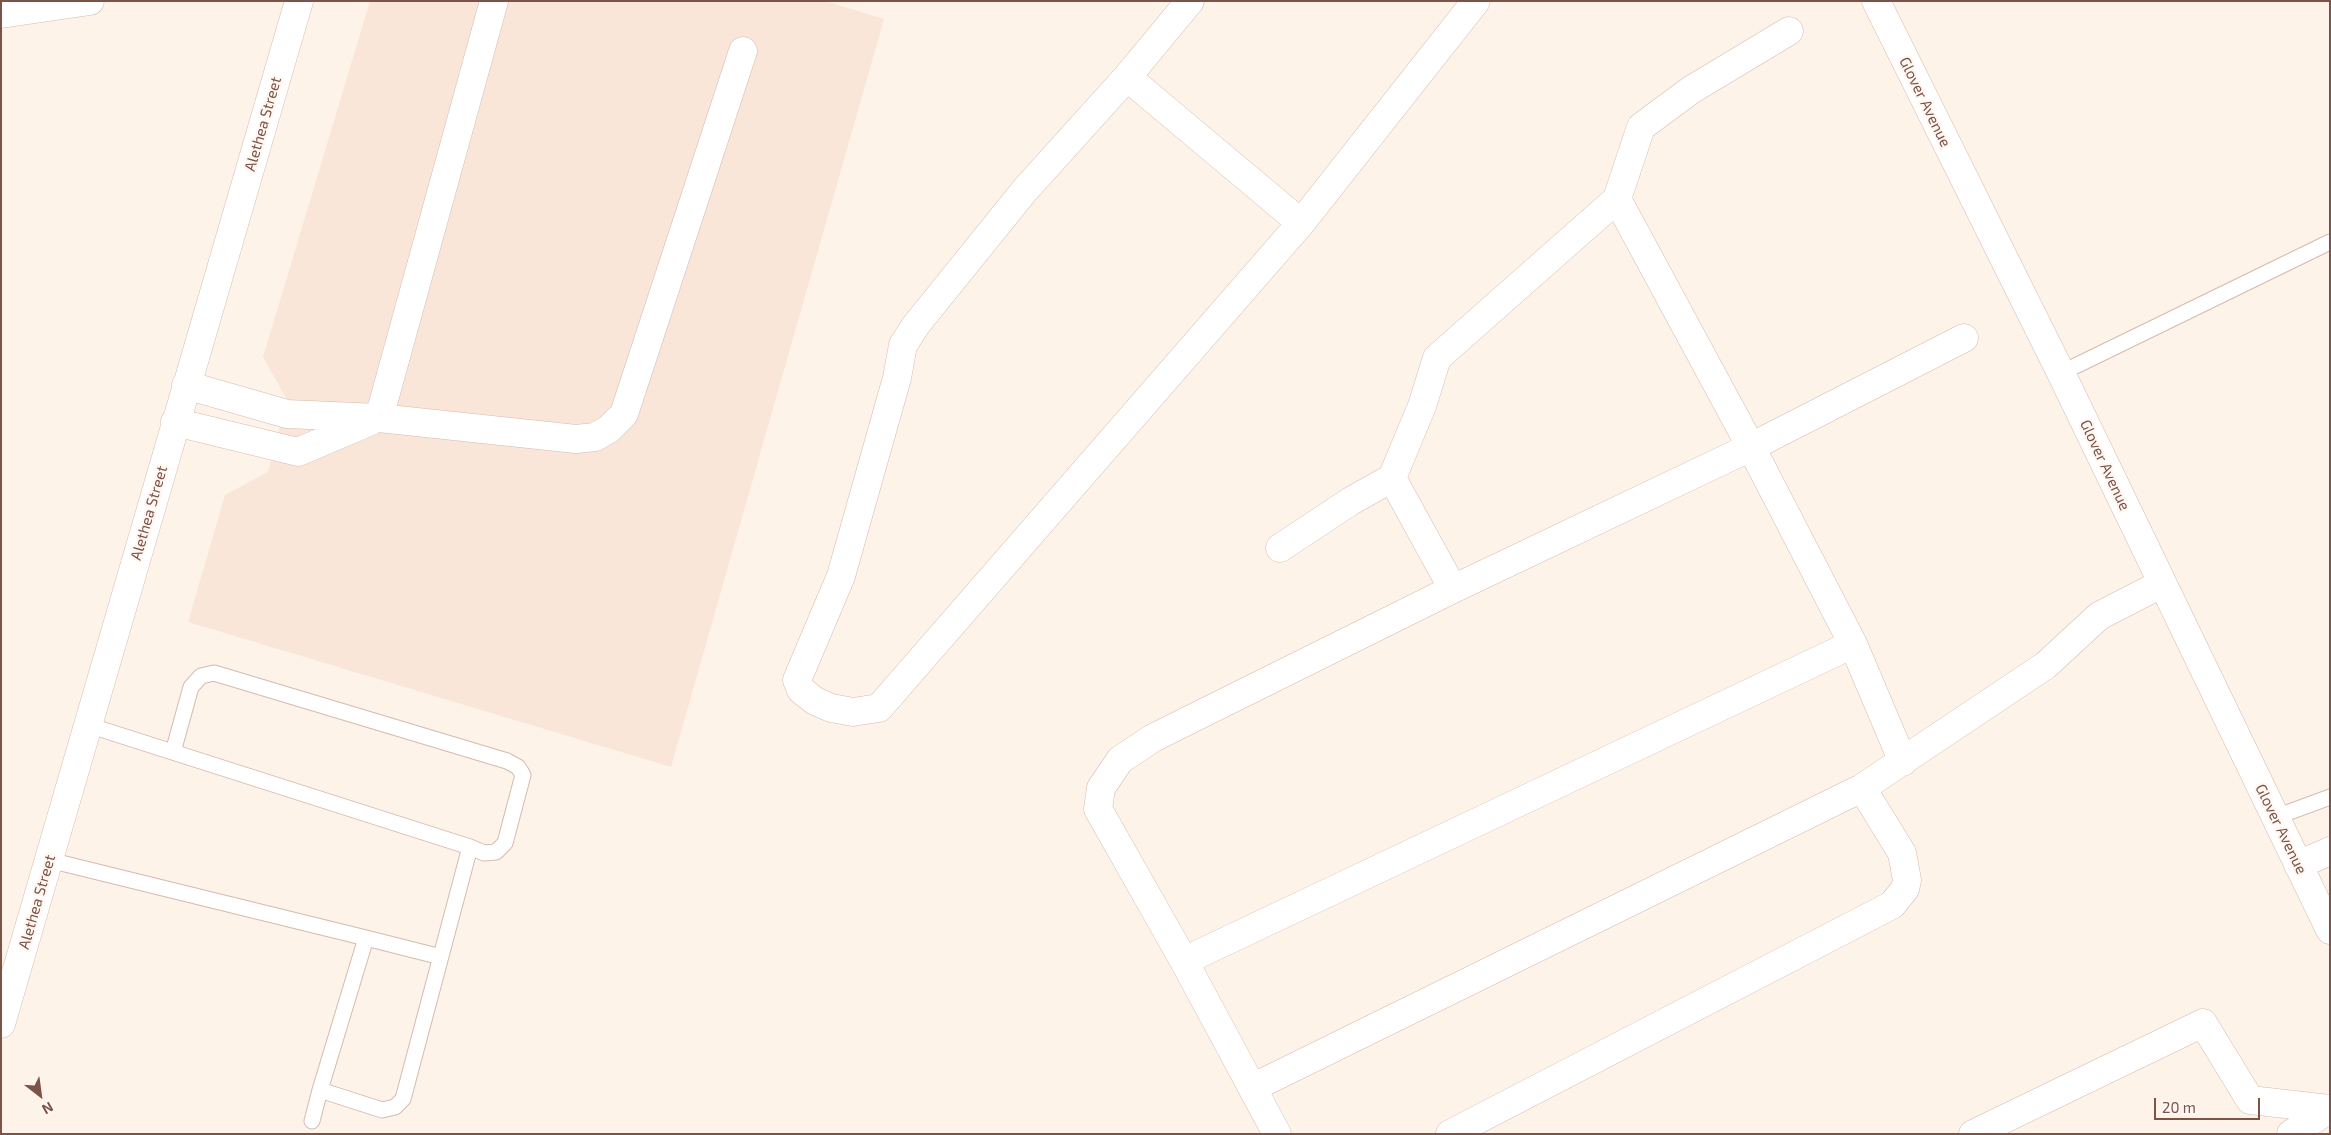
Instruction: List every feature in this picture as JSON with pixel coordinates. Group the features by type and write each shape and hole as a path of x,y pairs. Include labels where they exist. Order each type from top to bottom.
{"street":[{"path":"1,14 90,1"},
{"name":"Alethea Street","path":"1,1024 299,1"},
{"path":"379,418 494,1"},
{"path":"1190,1 1126,77 1025,190 916,325 903,345 897,378 840,576 797,680 801,690 815,701 832,708 853,712 879,708 1302,223 1476,1"},
{"name":"Glover Avenue","path":"1876,1 2061,372 2161,584 2330,930"},
{"path":"1280,548 1351,501 1392,478 1422,406 1437,358 1617,199 1641,127 1691,90 1789,31"},
{"path":"186,385 287,414 379,418 576,439 595,437 609,429 624,414 743,51"},
{"path":"1126,77 1302,223"},
{"path":"1617,199 1752,447 1853,644 1903,762"},
{"path":"1277,1134 1254,1088 1098,809 1101,788 1107,776 1120,760 1153,738 1452,589 1752,447 1964,338"},
{"path":"175,422 298,452 379,418"},
{"path":"1392,478 1452,589"},
{"path":"1254,1088 1862,788 2046,665 2099,616 2161,584"},
{"path":"1184,961 1853,644"},
{"path":"1450,1134 1892,904 1905,889 1907,880 1902,853 1862,788"},
{"path":"2298,865 2330,851"},
{"path":"1973,1134 2203,1023 2250,1100 2330,1109"},
{"path":"2291,1134 2330,1109"}],"lane":[{"path":"2061,372 2330,242"},
{"path":"88,725 484,852 496,852 505,843 523,775 518,767 508,761 214,673 201,676 192,687 173,752"},
{"path":"2276,817 2330,797"},
{"path":"320,1090 382,1110 395,1107 403,1099 470,847"},
{"path":"49,860 441,956"},
{"path":"312,1121 366,938"}],"shaded area":[{"path":"370,1 825,1 884,19 671,767 188,622 225,495 268,472 287,400 263,357"}]}
